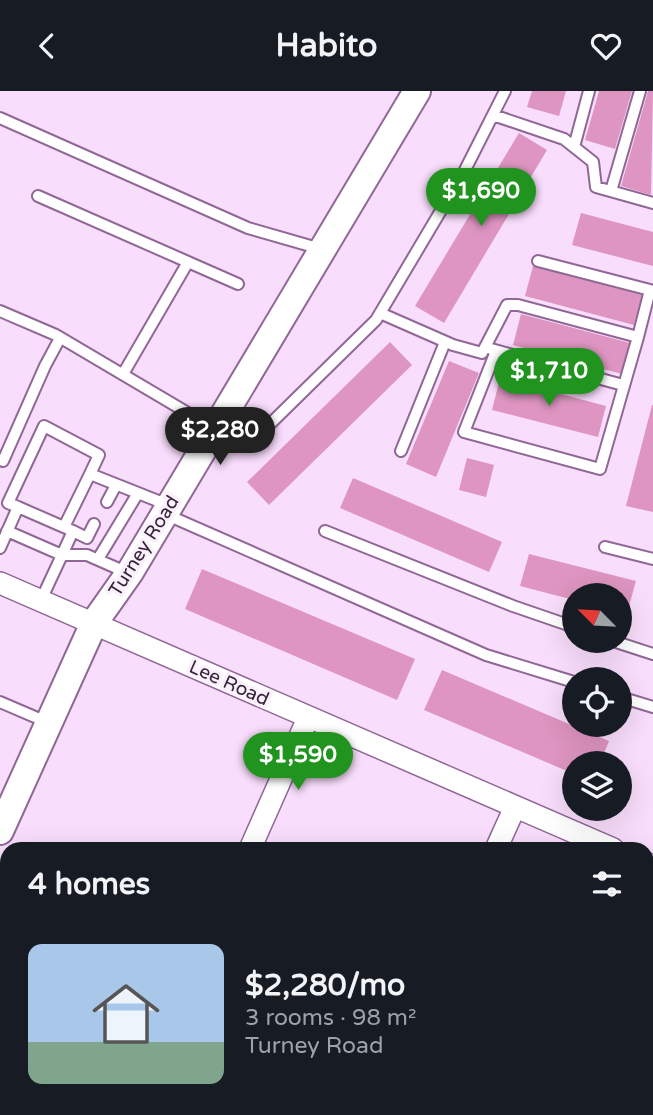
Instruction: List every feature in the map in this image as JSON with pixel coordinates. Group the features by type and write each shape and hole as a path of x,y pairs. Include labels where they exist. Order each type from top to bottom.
{"street":[{"name":"Turney Road","path":"0,831 94,623 130,574 418,91"},
{"name":"Lee Road","path":"0,583 597,842"},
{"path":"253,842 308,718"},
{"path":"499,842 515,807"}],"lane":[{"path":"0,311 60,338 123,375 220,421 269,425 380,313 466,170 505,91"},
{"path":"574,147 589,91"},
{"path":"611,191 640,91"},
{"path":"493,115 564,139 593,162 596,187 653,203"},
{"path":"0,118 248,228 321,250"},
{"path":"38,196 238,284"},
{"path":"538,261 652,291 600,469 464,432 507,305 518,305 638,337"},
{"path":"123,375 188,262"},
{"path":"380,313 445,342 482,353 491,349 623,385"},
{"path":"3,461 60,338"},
{"path":"401,451 445,342"},
{"path":"41,600 62,555 68,529 99,455 44,426 8,503 68,529 106,547"},
{"path":"90,474 138,493 167,510 486,655 562,679"},
{"path":"107,502 116,485"},
{"path":"98,559 138,493"},
{"path":"0,548 18,507"},
{"path":"87,538 94,524"},
{"path":"7,531 62,555 87,555 130,574"},
{"path":"325,531 562,623"},
{"path":"605,547 653,559"},
{"path":"632,647 653,654"},
{"path":"632,701 653,707"},
{"path":"0,702 49,723"}],"building":[{"path":"532,91 566,91 559,116 527,107"},
{"path":"599,91 632,91 615,149 585,140"},
{"path":"648,91 653,91 651,195 621,186"},
{"path":"519,133 547,150 444,323 415,306"},
{"path":"581,213 653,232 653,266 572,245"},
{"path":"533,266 642,295 634,325 525,296"},
{"path":"521,314 630,343 622,374 513,345"},
{"path":"390,342 412,365 269,505 247,482"},
{"path":"449,361 479,373 436,477 406,464"},
{"path":"500,378 606,406 598,437 492,410"},
{"path":"653,405 653,512 626,506"},
{"path":"467,458 494,465 486,497 459,490"},
{"path":"353,478 502,542 489,572 340,508"},
{"path":"529,554 636,581 632,595 632,583 562,583 562,597 520,586"},
{"path":"202,569 415,659 397,700 185,609"},
{"path":"442,670 562,721 562,737 600,737 609,741 605,751 562,751 562,769 424,710"}]}
